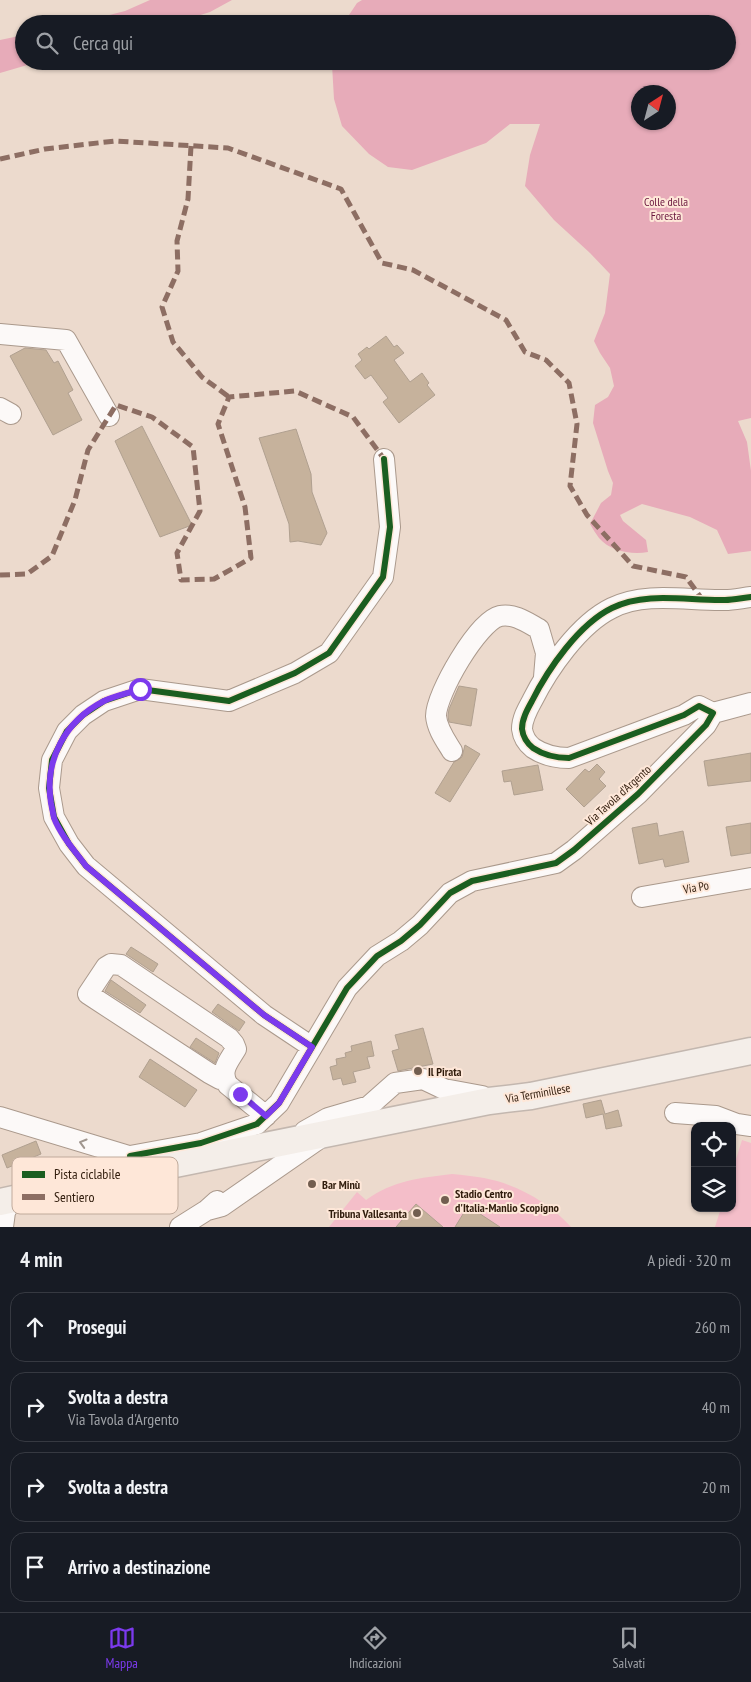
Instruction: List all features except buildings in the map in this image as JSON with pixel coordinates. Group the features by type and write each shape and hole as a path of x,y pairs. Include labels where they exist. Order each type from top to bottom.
{"main road":[{"name":"Via Terminillese","path":"178,1163 489,1101 531,1096 751,1051"}],"street":[{"path":"0,334 66,340 109,416"},
{"path":"312,1047 264,1015 86,866 68,844 54,817 49,788 52,760 67,731 83,715 104,701 140,689 229,701 295,674 328,652 383,577 390,527 384,459"},
{"path":"751,597 726,600 654,598 629,601 610,609 589,624 561,654 544,676 524,715 522,730 527,744 538,751 555,758 569,758 684,715 699,706 713,713 751,703"},
{"path":"452,751 440,731 436,717 439,703 466,649 476,634 492,620 501,616 521,618 539,630 546,654 544,676"},
{"name":"Via Tavola d'Argento","path":"130,1156 201,1143 258,1124 279,1103 346,988 377,956 401,941 420,925 450,893 472,881 556,862 574,850 638,794 680,753 706,725 713,713"},
{"name":"Via Po","path":"642,897 751,878"},
{"path":"224,1079 220,1080 88,994 106,967 110,964 121,965 229,1038 236,1049 224,1070 224,1079 228,1085 266,1116"},
{"path":"207,1210 222,1206 315,1137 305,1131 328,1118 369,1106 395,1084 424,1079 444,1089 482,1096 489,1101"},
{"path":"675,1113 716,1116 737,1124 751,1126"},
{"path":"0,1116 53,1134 130,1156"},
{"path":"180,1227 207,1210 218,1199 258,1170 262,1159 256,1148"},
{"path":"3,1227 6,1201"}],"shaded area":[{"path":"742,1140 751,1143 751,1227 715,1227 720,1212 736,1212 736,1159"},
{"name":"Stadio Centro d'Italia-Manlio Scopigno","path":"452,1174 484,1178 520,1190 542,1202 571,1227 329,1227 357,1192 366,1200 376,1193 397,1184"}],"green space":[{"path":"150,0 232,0 200,15 109,15 125,11"},
{"name":"Colle della Foresta","path":"362,0 751,0 751,418 738,421 747,442 751,471 751,551 728,554 717,530 690,517 642,504 620,515 623,521 646,540 648,552 621,551 609,546 599,538 590,524 601,503 611,495 613,483 593,423 595,405 608,397 614,386 610,368 594,341 605,313 610,274 554,220 525,186 530,155 540,124 510,124 486,143 412,170 388,167 369,154 342,126 334,99 332,70 736,70 736,15 349,15 357,3"},
{"path":"15,37 15,69 0,73 0,40"}],"marked path":[{"path":"0,159 45,149 115,141 228,148 341,189 382,263 413,270 506,320 525,352 546,360 569,383 577,424 570,486 587,515 633,566 686,577 702,599"},
{"path":"191,146 188,199 177,241 178,271 162,307 173,342 202,377 229,397"},
{"path":"0,575 27,574 52,556 75,500 88,450 116,405 152,417 193,447 200,511 177,553 181,580 214,579 251,558 245,507 218,424 229,397 295,391 353,417 384,459"}],"cycle path":[{"path":"312,1047 264,1015 86,866 69,844 54,817 49,788 52,760 67,731 83,715 104,701 140,689 229,701 295,673 329,653 383,577 390,527 384,459"},
{"path":"130,1156 201,1143 257,1124 279,1103 347,988 377,956 401,941 420,925 450,893 472,881 556,863 574,850 638,794 706,725 713,713 699,706 684,715 569,758 551,756 533,748 523,735 522,729 527,711 556,662 576,636 588,625 612,608 639,600 653,598 725,600 751,597"}],"place":[{"name":"Il Pirata","path":"418,1071"},
{"name":"Bar Minù","path":"312,1184"},
{"name":"Stadio Centro d'Italia-Manlio Scopigno","path":"445,1200"},
{"name":"Tribuna Vallesanta","path":"417,1213"}],"route":[{"path":"140,689 104,701 83,715 67,731 52,760 49,788 54,817 68,844 86,866 264,1015 312,1047 279,1103 266,1116 240,1094"}]}
